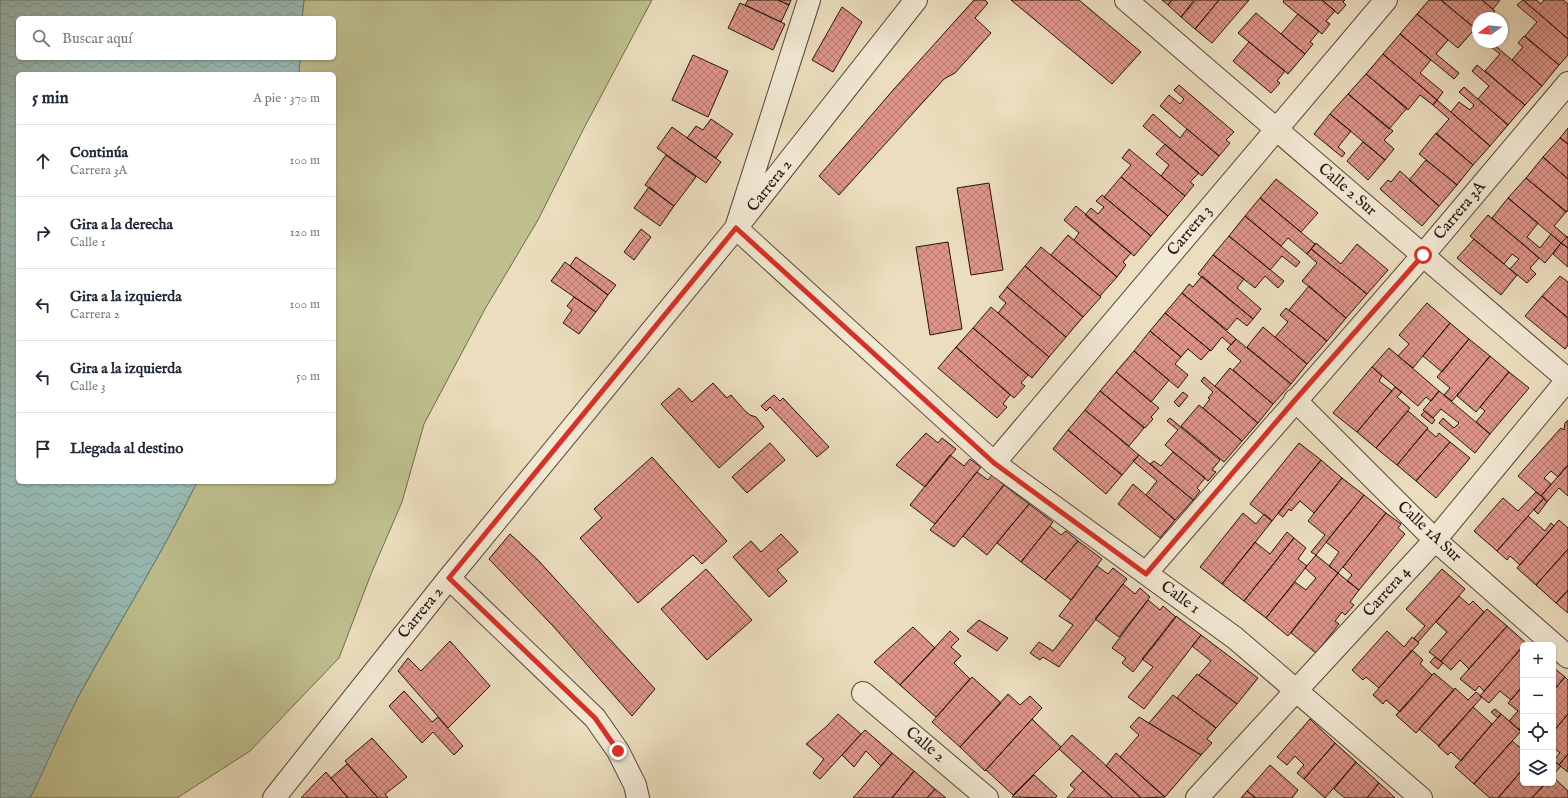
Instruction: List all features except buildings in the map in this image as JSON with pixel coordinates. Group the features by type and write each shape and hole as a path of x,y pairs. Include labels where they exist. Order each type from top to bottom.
{"street":[{"path":"736,228 809,0"},
{"name":"Carrera 2","path":"274,798 449,578 736,228 916,0"},
{"name":"Calle 2 Sur","path":"1126,0 1568,380"},
{"name":"Carrera 3","path":"994,463 1386,0"},
{"name":"Carrera 3A","path":"1146,574 1295,400 1423,255 1568,83"},
{"name":"Calle 1","path":"736,228 994,463 1235,638 1421,798"},
{"name":"Carrera 4","path":"1197,798 1435,540 1568,380"},
{"name":"Calle 1A Sur","path":"1295,400 1435,540 1568,657"},
{"path":"449,578 595,718 618,751 635,785 638,798"},
{"name":"Calle 2","path":"863,693 987,798"}],"green space":[{"path":"304,0 652,0 583,130 538,220 485,309 424,424 402,502 371,574 339,658 250,751 177,798 30,798 71,710 157,557 196,484 336,484 336,72 299,72 300,60 336,60 336,16 302,16"}],"water":[{"path":"0,0 304,0 302,16 16,16 16,60 300,60 299,72 16,72 16,484 196,484 157,557 79,695 30,798 0,798"}],"route":[{"path":"618,751 595,718 449,578 736,228 994,463 1146,574 1295,400 1423,255"}]}
